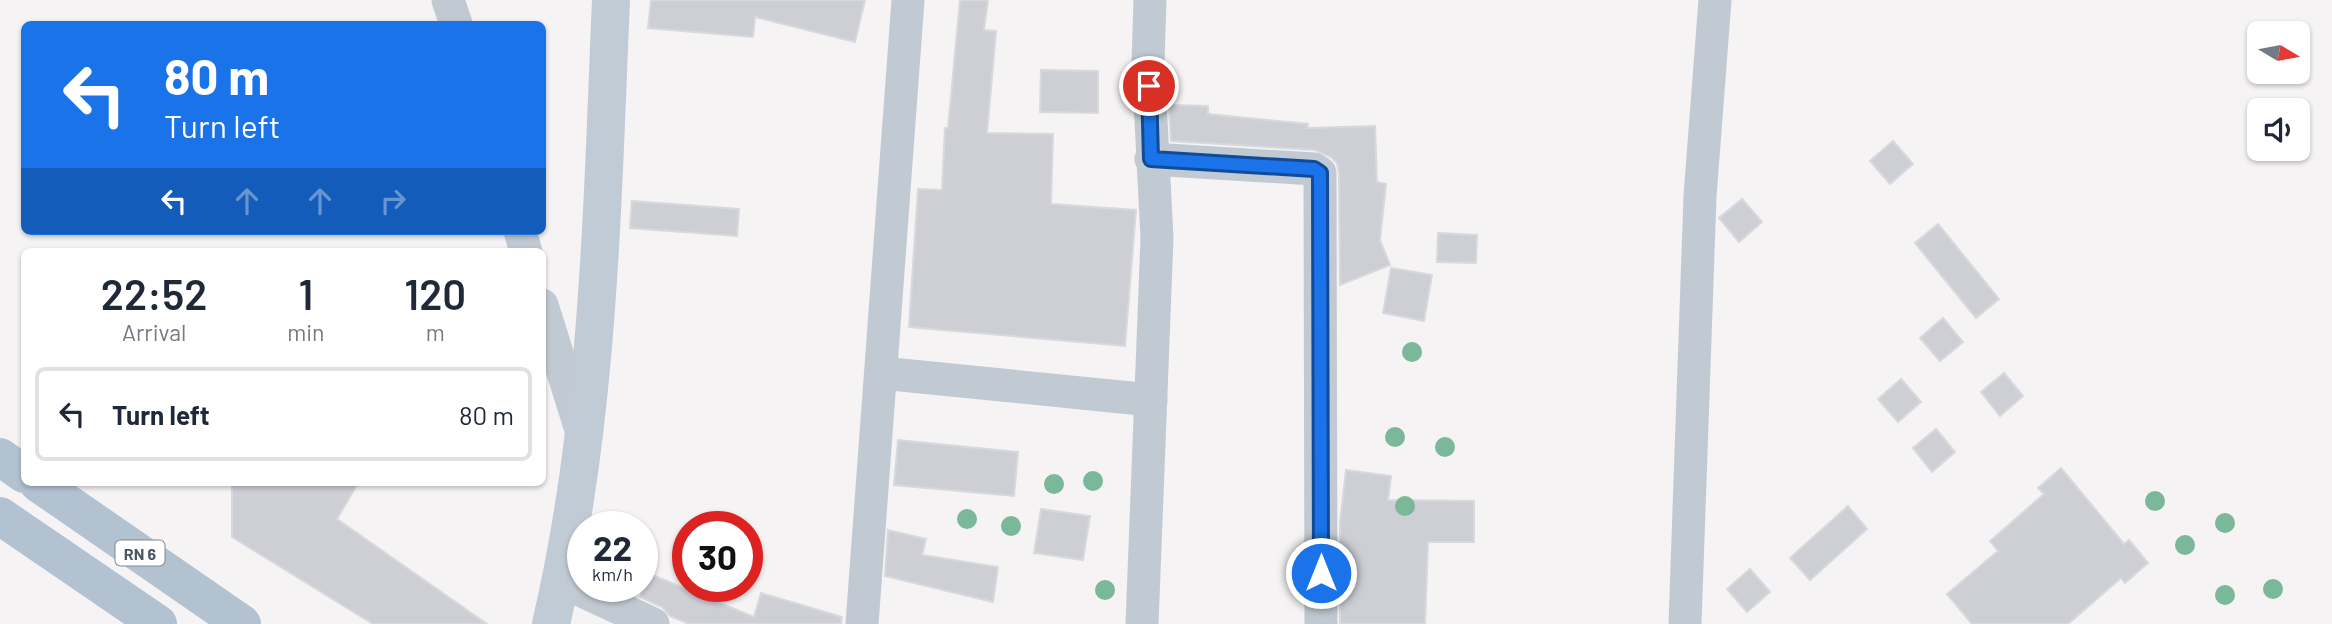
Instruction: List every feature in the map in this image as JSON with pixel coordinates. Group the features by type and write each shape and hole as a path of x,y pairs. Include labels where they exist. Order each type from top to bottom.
{"main road":[{"path":"0,457 21,472"},
{"name":"RN 6","path":"42,486 242,624"},
{"name":"RN 6","path":"0,516 158,624"}],"street":[{"path":"448,0 455,21"},
{"path":"551,624 561,581 584,438 599,260 611,0"},
{"path":"862,624 908,0"},
{"path":"1142,624 1157,238 1148,62 1150,0"},
{"path":"1685,624 1700,196 1715,0"},
{"path":"1151,159 1314,169 1320,173 1321,624"},
{"path":"546,317 584,438"},
{"path":"881,373 1151,400"},
{"path":"561,581 653,624"}],"building":[{"path":"651,0 865,0 855,42 755,17 753,37 648,28"},
{"path":"960,0 988,0 984,30 996,31 987,133 1053,134 1051,204 1136,210 1125,346 909,327 918,189 942,190 945,128 948,128"},
{"path":"1041,70 1098,71 1098,113 1040,112"},
{"path":"1169,105 1208,106 1208,114 1308,124 1307,128 1375,126 1377,182 1386,184 1380,240 1390,265 1340,285 1339,173 1337,163 1331,157 1315,150 1171,141"},
{"path":"1893,141 1913,164 1890,184 1870,161"},
{"path":"1742,199 1762,222 1739,242 1719,218"},
{"path":"632,201 739,209 737,236 630,228"},
{"path":"1938,224 1999,299 1976,318 1915,243"},
{"path":"1438,233 1477,235 1476,263 1437,262"},
{"path":"1391,268 1432,275 1424,321 1383,313"},
{"path":"1943,318 1963,342 1940,361 1920,338"},
{"path":"2004,373 2023,396 2000,416 1981,392"},
{"path":"1901,379 1921,402 1898,422 1878,399"},
{"path":"1936,429 1955,452 1932,472 1913,448"},
{"path":"898,440 1018,452 1014,496 894,485"},
{"path":"2061,468 2124,544 2129,540 2148,563 2125,583 2121,578 2068,624 1972,624 1947,594 1998,551 1990,541 2044,494 2038,488"},
{"path":"1346,470 1391,476 1388,500 1474,501 1474,542 1428,542 1425,624 1340,624 1340,523"},
{"path":"232,486 356,486 337,519 487,624 373,624 232,537"},
{"path":"1848,506 1867,529 1810,580 1790,558"},
{"path":"1041,509 1090,516 1083,560 1034,553"},
{"path":"888,530 926,539 922,555 998,567 993,602 885,576"},
{"path":"1750,569 1770,592 1747,612 1727,589"},
{"path":"658,577 672,583 672,602 718,602 754,617 758,602 763,602 763,594 842,617 841,624 689,624 670,616 662,607 651,602 658,602"}],"route":[{"path":"1149,86 1151,159 1314,169 1320,173 1321,573"}]}
